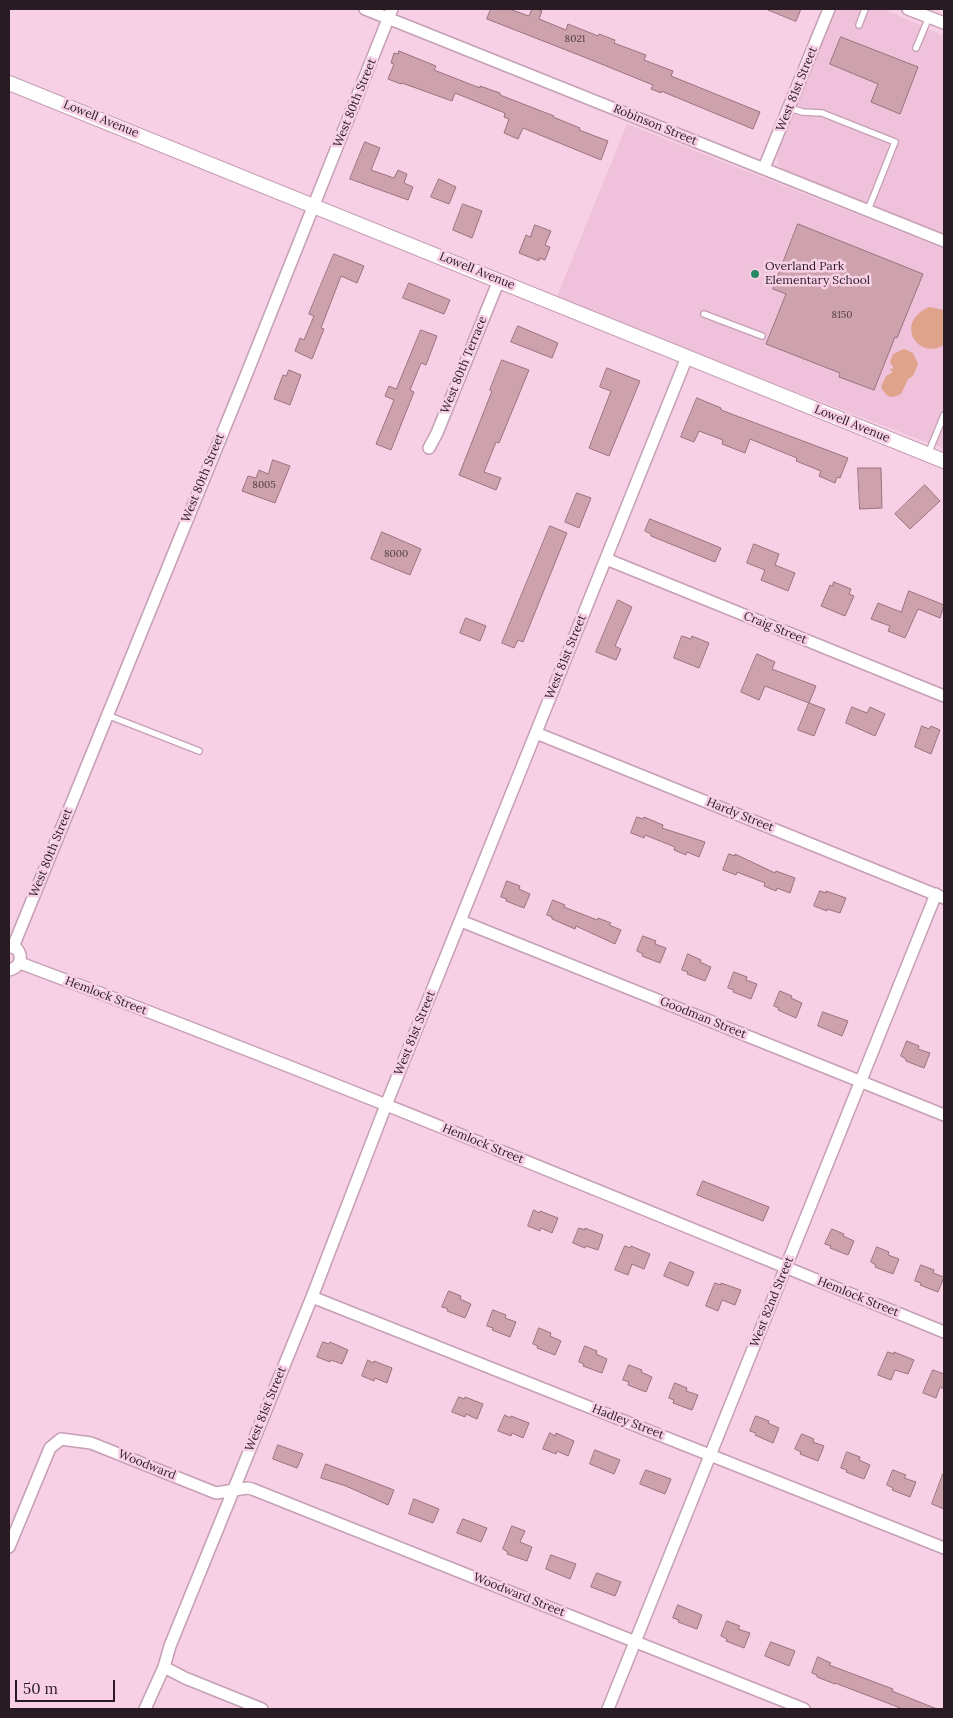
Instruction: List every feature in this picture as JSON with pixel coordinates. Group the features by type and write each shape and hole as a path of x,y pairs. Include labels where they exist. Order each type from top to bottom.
{"street":[{"name":"Robinson Street","path":"365,9 390,13 764,168 944,240"},
{"name":"West 81st Street","path":"764,168 829,9"},
{"path":"908,9 944,23"},
{"name":"West 80th Street","path":"11,947 243,383 390,13"},
{"name":"Lowell Avenue","path":"9,82 314,204 944,461"},
{"name":"West 80th Terrace","path":"429,448 437,433 499,280"},
{"name":"West 81st Street","path":"145,1709 164,1667 170,1646 312,1296 386,1105 687,357"},
{"name":"Craig Street","path":"606,559 944,696"},
{"name":"Hardy Street","path":"536,733 940,896"},
{"name":"West 82nd Street","path":"608,1709 860,1081 940,896"},
{"name":"Goodman Street","path":"461,921 944,1115"},
{"path":"9,970 14,969 20,962 20,952 11,947"},
{"name":"Hemlock Street","path":"20,962 386,1105 944,1332"},
{"name":"Hadley Street","path":"312,1296 944,1548"},
{"name":"Woodward","path":"9,1547 50,1448 61,1439 91,1443 216,1493 233,1490"},
{"name":"Woodward Street","path":"233,1490 252,1489 804,1709"},
{"path":"164,1667 185,1678 262,1709"}],"lane":[{"path":"860,25 865,9"},
{"path":"916,48 929,17"},
{"path":"789,108 803,112 822,113 895,142 868,210"},
{"path":"704,314 762,336"},
{"path":"928,454 944,415"},
{"path":"107,716 198,751"}],"shaded area":[{"path":"836,9 884,9 944,36 944,234 787,172 778,165 777,155"},
{"name":"Overland Park Elementary School","path":"627,124 944,249 944,449 556,299"},
{"path":"929,307 944,310 944,345 935,349 926,348 919,344 911,330 918,314"},
{"path":"904,349 913,353 918,364 913,376 908,379 901,394 894,397 889,396 881,387 886,376 893,372 890,370 891,368 894,369 890,362 893,354"}],"building":[{"path":"491,9 509,9 529,16 532,9 536,9 542,11 539,19 566,30 568,24 598,36 599,34 615,40 614,43 646,55 644,60 673,71 671,76 760,112 753,129 661,91 661,93 651,89 653,85 487,19"},
{"path":"766,9 801,9 796,21"},
{"path":"841,37 918,67 900,114 871,102 878,84 830,64"},
{"path":"399,51 436,66 434,70 480,88 480,86 500,93 500,95 554,116 580,128 579,130 608,141 601,160 523,128 518,139 504,133 509,119 504,117 505,113 455,93 452,101 388,79 394,64 391,63 394,53 398,54"},
{"path":"365,142 380,148 371,170 394,178 398,170 407,174 404,183 413,187 408,200 350,179"},
{"path":"439,179 456,187 449,204 431,197"},
{"path":"463,204 482,211 472,238 453,230"},
{"name":"Overland Park Elementary School","path":"798,224 923,274 874,390 839,377 840,373 766,344 786,294 773,289"},
{"path":"535,225 551,231 545,245 550,247 545,260 539,258 539,261 519,253 526,235 530,237"},
{"path":"334,254 364,266 357,283 341,276 321,328 324,329 312,359 295,351 300,338 304,340 314,316 309,314"},
{"path":"409,283 450,300 444,314 403,298"},
{"path":"518,326 558,343 552,358 511,342"},
{"path":"421,330 437,336 426,365 421,363 410,390 414,392 391,450 376,444 394,400 385,396 389,386 396,389"},
{"path":"502,360 529,370 499,443 496,442 484,472 501,478 496,490 459,475"},
{"path":"607,368 640,381 609,456 589,448 611,391 600,387"},
{"path":"289,370 301,375 290,405 274,399 283,375 286,376"},
{"path":"697,398 721,408 721,410 848,458 840,478 837,477 835,483 819,476 821,471 796,461 797,458 750,439 745,453 722,444 723,440 699,431 694,442 681,437"},
{"path":"273,460 290,466 275,503 242,491 248,476 256,478 259,470 268,474"},
{"path":"858,468 881,468 882,508 860,509"},
{"path":"925,485 940,501 910,529 895,514"},
{"path":"577,493 591,498 579,528 565,522"},
{"path":"650,519 721,548 715,562 651,536 651,534 645,531"},
{"path":"550,526 567,533 523,642 518,640 514,648 502,643"},
{"path":"382,532 421,549 410,575 371,559"},
{"path":"754,544 779,554 775,565 795,573 788,591 761,580 765,570 747,563"},
{"path":"834,582 851,589 849,594 854,596 845,616 821,606 830,585 832,586"},
{"path":"909,591 944,605 940,618 918,609 905,638 888,631 890,626 871,619 878,603 901,612"},
{"path":"618,600 632,607 615,646 621,649 616,660 596,652"},
{"path":"466,618 486,626 480,641 460,633"},
{"path":"682,636 691,639 692,636 709,643 699,668 674,658"},
{"path":"757,654 775,662 772,669 816,686 809,703 765,686 759,700 741,692"},
{"path":"809,703 825,709 814,736 798,730"},
{"path":"852,707 867,713 870,707 885,714 875,736 846,723"},
{"path":"922,726 929,729 931,726 940,730 931,754 915,747"},
{"path":"637,817 643,819 644,817 663,825 662,828 705,842 699,857 687,852 686,855 674,850 675,847 645,835 644,838 631,833"},
{"path":"729,854 735,856 735,854 775,873 776,871 795,878 790,893 777,888 776,891 764,886 765,883 737,872 736,875 723,870"},
{"path":"507,881 520,886 519,889 530,894 524,908 501,897"},
{"path":"820,891 826,893 826,891 846,898 840,913 814,906"},
{"path":"553,900 565,905 564,907 597,920 598,918 611,923 609,925 621,930 615,944 576,926 575,929 552,919 552,917 547,915"},
{"path":"643,936 656,941 655,944 666,948 660,963 642,956 643,954 637,951"},
{"path":"688,954 711,967 705,981 682,970"},
{"path":"734,972 747,977 746,980 757,984 751,999 728,988"},
{"path":"780,991 802,1003 796,1018 778,1010 779,1008 774,1006"},
{"path":"823,1012 848,1021 842,1036 818,1026"},
{"path":"907,1041 919,1046 918,1049 930,1053 924,1068 906,1061 901,1056"},
{"path":"703,1181 769,1207 763,1221 697,1195"},
{"path":"534,1210 558,1218 552,1233 541,1228 540,1231 528,1226"},
{"path":"579,1228 585,1230 585,1228 603,1235 598,1250 586,1246 585,1248 573,1243"},
{"path":"832,1229 854,1241 848,1255 825,1244"},
{"path":"625,1246 630,1248 631,1246 650,1254 644,1269 632,1264 628,1275 615,1270"},
{"path":"877,1247 889,1252 888,1255 899,1259 893,1274 875,1267 876,1265 871,1262"},
{"path":"670,1262 694,1272 688,1286 664,1276"},
{"path":"921,1265 934,1270 933,1273 944,1277 938,1292 915,1281"},
{"path":"715,1283 721,1285 721,1283 741,1290 735,1305 722,1300 718,1311 706,1306"},
{"path":"449,1291 461,1296 460,1299 471,1304 465,1318 442,1307"},
{"path":"493,1310 506,1315 505,1318 516,1322 510,1337 487,1326"},
{"path":"539,1328 551,1333 550,1336 561,1341 555,1355 537,1348 538,1346 533,1344"},
{"path":"323,1342 329,1344 330,1342 348,1350 342,1364 317,1357"},
{"path":"585,1346 597,1351 596,1354 607,1359 602,1373 583,1366 584,1364 579,1362"},
{"path":"888,1352 894,1354 894,1352 914,1360 908,1374 895,1370 891,1380 878,1375"},
{"path":"368,1360 392,1368 387,1383 375,1378 374,1381 362,1376"},
{"path":"629,1365 642,1370 641,1372 652,1377 646,1392 628,1385 629,1382 623,1380"},
{"path":"933,1370 944,1374 944,1389 940,1387 936,1398 923,1393"},
{"path":"675,1383 687,1388 686,1391 698,1395 692,1410 673,1403 674,1400 669,1398"},
{"path":"459,1397 464,1399 465,1397 483,1404 477,1419 466,1414 465,1417 452,1412"},
{"path":"505,1415 529,1423 523,1438 512,1433 511,1436 498,1431"},
{"path":"756,1416 769,1421 768,1423 779,1428 773,1443 750,1431"},
{"path":"550,1433 555,1436 556,1433 574,1441 568,1456 557,1451 556,1454 543,1449"},
{"path":"802,1434 814,1439 813,1442 824,1446 818,1461 800,1454 801,1452 795,1449"},
{"path":"278,1445 303,1454 297,1468 273,1459"},
{"path":"595,1450 620,1460 614,1474 590,1464"},
{"path":"847,1452 860,1457 859,1460 870,1465 864,1479 841,1468"},
{"path":"326,1464 394,1490 388,1505 346,1486 321,1478"},
{"path":"646,1470 671,1479 665,1494 640,1484"},
{"path":"893,1470 906,1475 904,1478 916,1482 910,1497 892,1490 893,1488 887,1485"},
{"path":"944,1474 944,1509 932,1504"},
{"path":"414,1499 439,1509 433,1523 409,1514"},
{"path":"463,1519 487,1528 481,1542 457,1533"},
{"path":"512,1526 525,1531 520,1542 532,1547 527,1561 507,1554 508,1552 503,1549"},
{"path":"551,1555 576,1564 570,1579 546,1569"},
{"path":"597,1573 621,1582 615,1596 591,1587"},
{"path":"678,1605 702,1615 697,1629 678,1622 679,1620 673,1618"},
{"path":"727,1621 740,1626 738,1629 750,1633 744,1648 726,1641 727,1639 721,1636"},
{"path":"771,1642 795,1651 789,1666 765,1656"},
{"path":"818,1657 831,1663 829,1665 893,1689 892,1691 937,1709 903,1709 817,1677 817,1675 812,1673"}],"place":[{"name":"Overland Park Elementary School","path":"755,274"}]}
